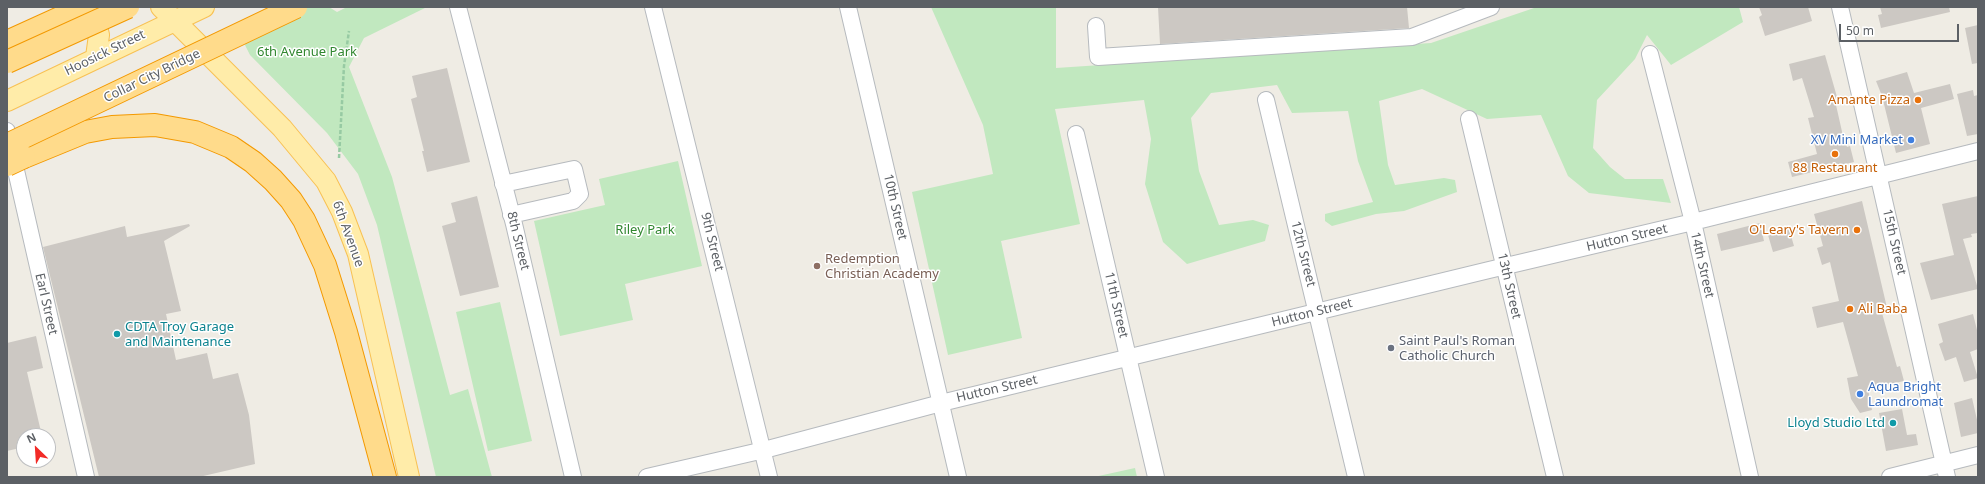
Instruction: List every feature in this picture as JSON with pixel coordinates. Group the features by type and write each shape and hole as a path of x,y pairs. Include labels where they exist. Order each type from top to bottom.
{"highway":[{"path":"7,42 84,7"},
{"path":"7,62 128,7"},
{"name":"Collar City Bridge","path":"7,145 296,7"},
{"path":"7,165 85,132 112,127 140,125 169,127 195,132 231,147 253,162 273,180 291,200 315,241 336,299 385,477"},
{"path":"356,370 371,468 371,477"}],"main road":[{"path":"92,7 99,35 96,57"},
{"name":"Hoosick Street","path":"7,101 96,57 168,13 204,7"},
{"name":"6th Avenue","path":"168,13 282,128 326,180 342,212 358,254 408,477"}],"street":[{"name":"8th Street","path":"458,7 512,215 573,477"},
{"name":"9th Street","path":"653,7 764,450 769,477"},
{"name":"10th Street","path":"848,7 958,477"},
{"path":"1096,26 1098,57 1412,37 1491,7"},
{"name":"15th Street","path":"1840,7 1946,470"},
{"name":"14th Street","path":"1650,54 1693,222 1750,477"},
{"name":"12th Street","path":"1266,100 1356,477"},
{"name":"13th Street","path":"1469,119 1555,477"},
{"name":"Earl Street","path":"7,132 86,477"},
{"name":"11th Street","path":"1076,134 1156,477"},
{"name":"Hutton Street","path":"647,477 764,450 941,403 1317,311 1880,177 1978,151"},
{"path":"503,184 574,169 580,194 573,201 512,215"},
{"path":"1890,477 1946,470 1978,455"}],"path":[{"path":"339,158 344,66 349,31"}],"green space":[{"name":"6th Avenue Park","path":"280,7 329,7 337,12 347,7 427,7 364,38 349,67 392,177 450,395 468,389 492,477 436,477 377,225 358,174 327,133 250,55 245,45 252,21"},
{"path":"931,7 1056,7 1056,68 1431,43 1537,7 1739,7 1743,22 1671,65 1647,35 1635,59 1597,100 1593,148 1610,167 1625,179 1663,179 1671,203 1589,193 1568,176 1541,115 1487,119 1422,89 1379,101 1388,165 1395,185 1444,178 1455,180 1457,192 1404,211 1376,214 1332,226 1325,221 1325,214 1373,202 1358,161 1348,111 1292,113 1277,85 1211,93 1191,118 1199,171 1219,225 1253,220 1269,225 1265,241 1187,264 1163,242 1145,184 1151,139 1144,100 1055,109 1080,224 1001,241 1022,338 948,355 912,192 993,174 983,125"},
{"name":"Riley Park","path":"678,161 702,266 625,284 633,320 560,336 534,221 605,205 599,179"},
{"path":"500,302 532,441 488,451 456,312"},
{"path":"1135,468 1137,477 1094,477"}],"building":[{"path":"1158,7 1407,7 1409,28 1160,44"},
{"path":"1759,7 1808,7 1812,21 1765,36 1759,17 1762,15"},
{"path":"1880,7 1949,7 1950,12 1881,28 1878,15 1882,14"},
{"path":"1978,25 1978,63 1972,64 1965,28"},
{"path":"1825,55 1839,104 1836,105 1843,136 1847,147 1850,146 1854,162 1792,177 1788,162 1817,154 1808,118 1814,117 1802,78 1793,81 1789,64"},
{"path":"447,68 470,162 427,172 422,151 424,151 411,99 417,97 412,76"},
{"path":"1907,72 1914,93 1950,84 1954,99 1921,108 1930,144 1896,153 1882,96 1876,81"},
{"path":"1973,90 1974,96 1978,95 1978,134 1967,136 1957,94"},
{"path":"477,196 499,287 460,296 442,226 456,222 451,203"},
{"path":"1978,196 1978,233 1971,234 1972,237 1963,239 1978,289 1931,300 1920,263 1954,255 1942,204"},
{"path":"1862,201 1888,312 1882,313 1897,367 1900,366 1904,381 1868,389 1872,410 1860,413 1851,399 1847,378 1858,376 1843,322 1817,328 1812,307 1839,301 1830,262 1822,265 1817,248 1823,246 1814,214"},
{"path":"1760,223 1764,241 1721,251 1717,234"},
{"name":"CDTA Troy Garage and Maintenance","path":"189,224 190,226 164,241 181,311 166,314 176,360 207,353 213,379 238,373 249,415 255,464 199,477 99,477 43,247 125,226 127,237"},
{"path":"1789,229 1794,246 1773,252 1768,235"},
{"path":"1973,314 1978,334 1978,349 1970,352 1978,378 1964,382 1956,357 1945,361 1939,344 1943,342 1938,324"},
{"path":"36,336 43,368 27,372 40,428 16,428 16,449 7,451 7,343"},
{"path":"1972,398 1978,424 1978,433 1961,437 1954,403"},
{"name":"Lloyd Studio Ltd","path":"1902,409 1907,435 1916,434 1918,445 1886,451 1879,413"}],"place":[{"name":"Amante Pizza","path":"1918,100"},
{"name":"XV Mini Market","path":"1911,140"},
{"name":"88 Restaurant","path":"1835,154"},
{"name":"O'Leary's Tavern","path":"1857,230"},
{"name":"Redemption Christian Academy","path":"817,266"},
{"name":"Ali Baba","path":"1850,309"},
{"name":"CDTA Troy Garage and Maintenance","path":"117,334"},
{"name":"Saint Paul's Roman Catholic Church","path":"1391,348"},
{"name":"Aqua Bright Laundromat","path":"1860,394"},
{"name":"Lloyd Studio Ltd","path":"1893,423"}]}
